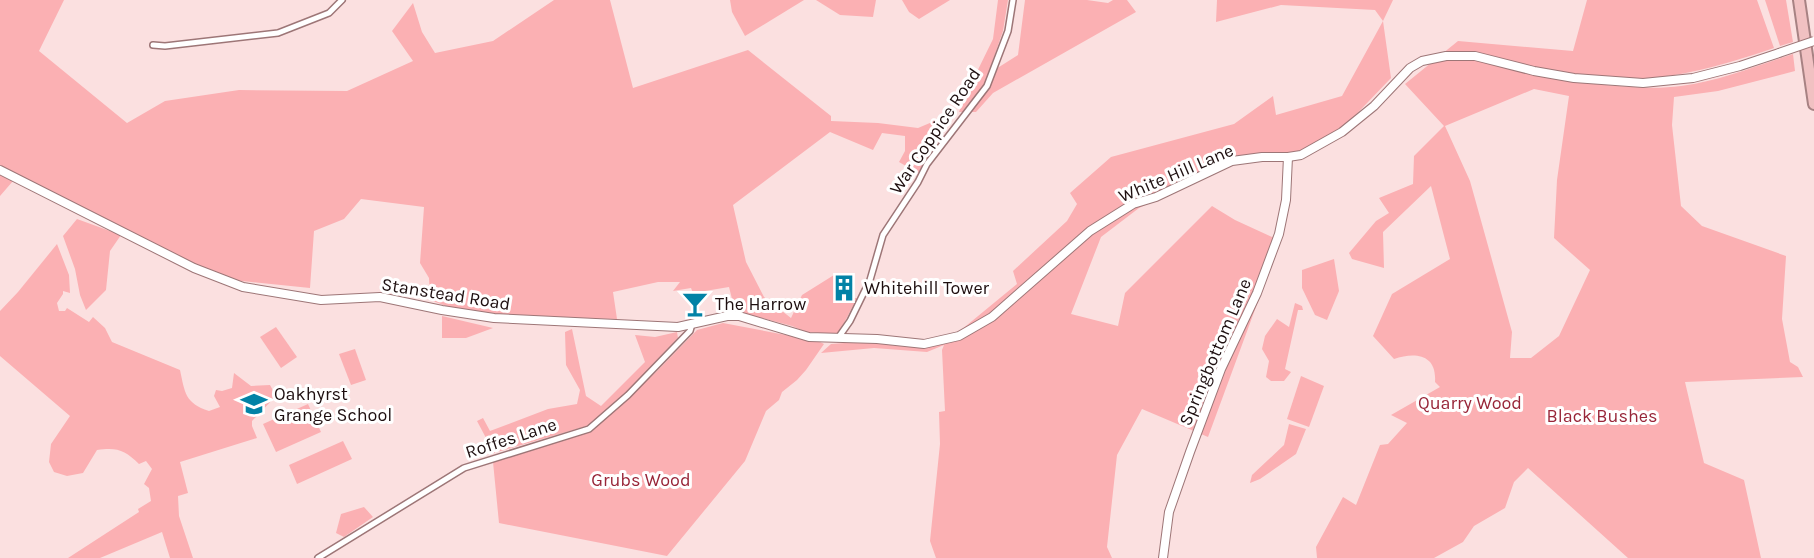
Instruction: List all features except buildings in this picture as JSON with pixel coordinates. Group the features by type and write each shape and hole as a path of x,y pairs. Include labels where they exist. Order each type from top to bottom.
{"highway":[{"path":"1799,0 1814,104"}],"street":[{"path":"153,45 165,46 278,33 329,13 342,0"},
{"name":"War Coppice Road","path":"838,338 850,321 870,280 883,235 918,182 927,164 987,86 1008,31 1013,0"},
{"name":"White Hill Lane","path":"838,338 924,344 959,336 992,317 1090,231 1133,204 1156,197 1232,161 1300,155 1342,132 1374,106 1410,68 1422,62 1446,56 1475,56 1534,71 1574,78 1643,83 1693,78 1740,66 1814,41"},
{"name":"Springbottom Lane","path":"1163,558 1169,512 1190,452 1221,369 1257,293 1279,234 1286,200 1287,157"},
{"name":"Stanstead Road","path":"0,170 194,268 243,287 321,300 380,297 494,318 678,327 727,316 739,316 809,337 838,338"},
{"name":"Roffes Lane","path":"318,558 464,468 590,429 628,395 690,331 692,324"}],"green space":[{"path":"0,0 64,0 39,51 127,123 165,101 239,90 347,91 413,61 392,31 413,3 422,32 435,53 493,41 554,0 610,0 633,88 748,50 831,116 831,121 918,128 937,120 952,121 933,146 918,173 899,162 905,151 905,136 882,133 873,150 830,132 733,205 746,262 764,297 791,318 802,295 834,275 844,298 857,298 836,334 806,332 735,311 729,287 693,293 691,288 673,291 680,282 658,282 613,292 617,319 503,317 449,307 430,300 429,278 420,263 424,207 361,199 344,219 314,231 310,288 232,280 164,250 33,183 13,181 0,196"},
{"path":"730,0 804,0 745,36 732,12"},
{"path":"816,0 876,0 873,17 840,15"},
{"path":"902,0 950,0 919,19 909,12"},
{"path":"998,0 1008,0 1003,31 988,74 1018,55 1025,0 1087,0 1108,3 1113,0 1127,0 1136,12 993,93 976,112 959,112 968,86 993,39"},
{"path":"1217,0 1393,0 1383,21 1375,10 1281,5 1216,22"},
{"path":"1587,0 1757,0 1774,48 1720,65 1684,73 1627,79 1576,74 1570,82 1640,87 1681,86 1724,77 1793,54 1795,71 1718,91 1674,97 1672,125 1681,206 1702,226 1786,256 1782,319 1790,362 1798,367 1803,377 1685,382 1704,463 1744,480 1761,558 1628,558 1528,468 1514,482 1505,508 1474,526 1463,542 1434,558 1317,558 1316,547 1343,497 1356,505 1380,445 1388,444 1407,423 1391,415 1440,387 1435,382 1432,366 1423,357 1410,356 1394,359 1373,336 1392,294 1450,259 1431,186 1383,232 1384,268 1352,259 1349,253 1376,221 1389,213 1379,198 1413,184 1414,156 1444,126 1405,84 1458,41 1573,51","holes":["1534,89 1569,96 1557,180 1554,238 1590,270 1559,336 1531,358 1510,358 1512,332 1470,181 1445,126"]},
{"path":"1765,0 1786,0 1793,42 1780,46"},
{"path":"1383,21 1391,78 1346,125 1301,151 1242,162 1225,168 1139,208 1101,237 1071,314 1118,326 1125,293 1212,206 1235,220 1272,237 1284,231 1208,437 1142,409 1117,455 1107,547 1112,558 936,558 930,541 940,444 939,412 945,411 942,350 944,345 927,352 874,348 821,353 831,344 844,343 924,347 944,344 1017,284 1013,271 1067,221 1077,204 1070,193 1111,157 1234,124 1273,96 1276,115 1342,96"},
{"path":"77,219 121,235 110,251 106,290 86,310 63,236"},
{"path":"57,244 69,275 70,293 63,291 57,303 59,311 65,311 67,308 89,322 93,317 105,328 112,342 180,370 187,396 201,408 209,411 220,407 214,396 216,390 232,388 234,373 251,386 270,385 276,396 252,421 257,438 180,462 188,493 178,496 179,516 193,558 170,558 162,532 100,558 68,558 139,512 138,509 151,501 149,488 144,484 152,469 146,461 139,464 129,455 110,449 97,450 83,473 67,476 54,472 49,462 51,444 70,416 0,356 0,311"},
{"path":"1334,259 1339,291 1327,320 1315,315 1302,288 1302,270"},
{"path":"1295,303 1302,306 1303,310 1298,310 1285,369 1291,372 1284,381 1271,381 1266,377 1269,361 1262,349 1265,336 1277,319 1289,327"},
{"path":"442,316 493,328 466,338 442,338"},
{"name":"Grubs Wood","path":"723,323 824,344 806,370 782,392 779,400 766,411 745,461 667,556 499,523 493,462 591,432 657,371 697,330"},
{"path":"276,327 297,357 281,368 260,337"},
{"path":"572,329 586,396 601,406 645,362 635,335 655,337 677,332 678,338 625,394 590,425 494,453 477,421 483,418 490,431 548,409 577,404 580,390 566,365 565,332"},
{"path":"355,349 366,380 351,385 339,354"},
{"path":"1301,376 1324,386 1309,427 1287,419"},
{"path":"308,404 321,432 276,452 263,424"},
{"path":"1289,424 1306,429 1296,454 1260,479 1250,483 1252,475 1284,445"},
{"path":"343,441 352,459 297,484 289,465"},
{"path":"364,507 373,517 344,537 336,533 341,514"}],"place":[{"name":"Whitehill Tower","path":"844,288"},
{"name":"The Harrow","path":"695,304"},
{"name":"Oakhyrst Grange School","path":"254,404"}],"park label":[{"name":"Quarry Wood","path":"1470,403"},
{"name":"Black Bushes","path":"1602,416"}]}
